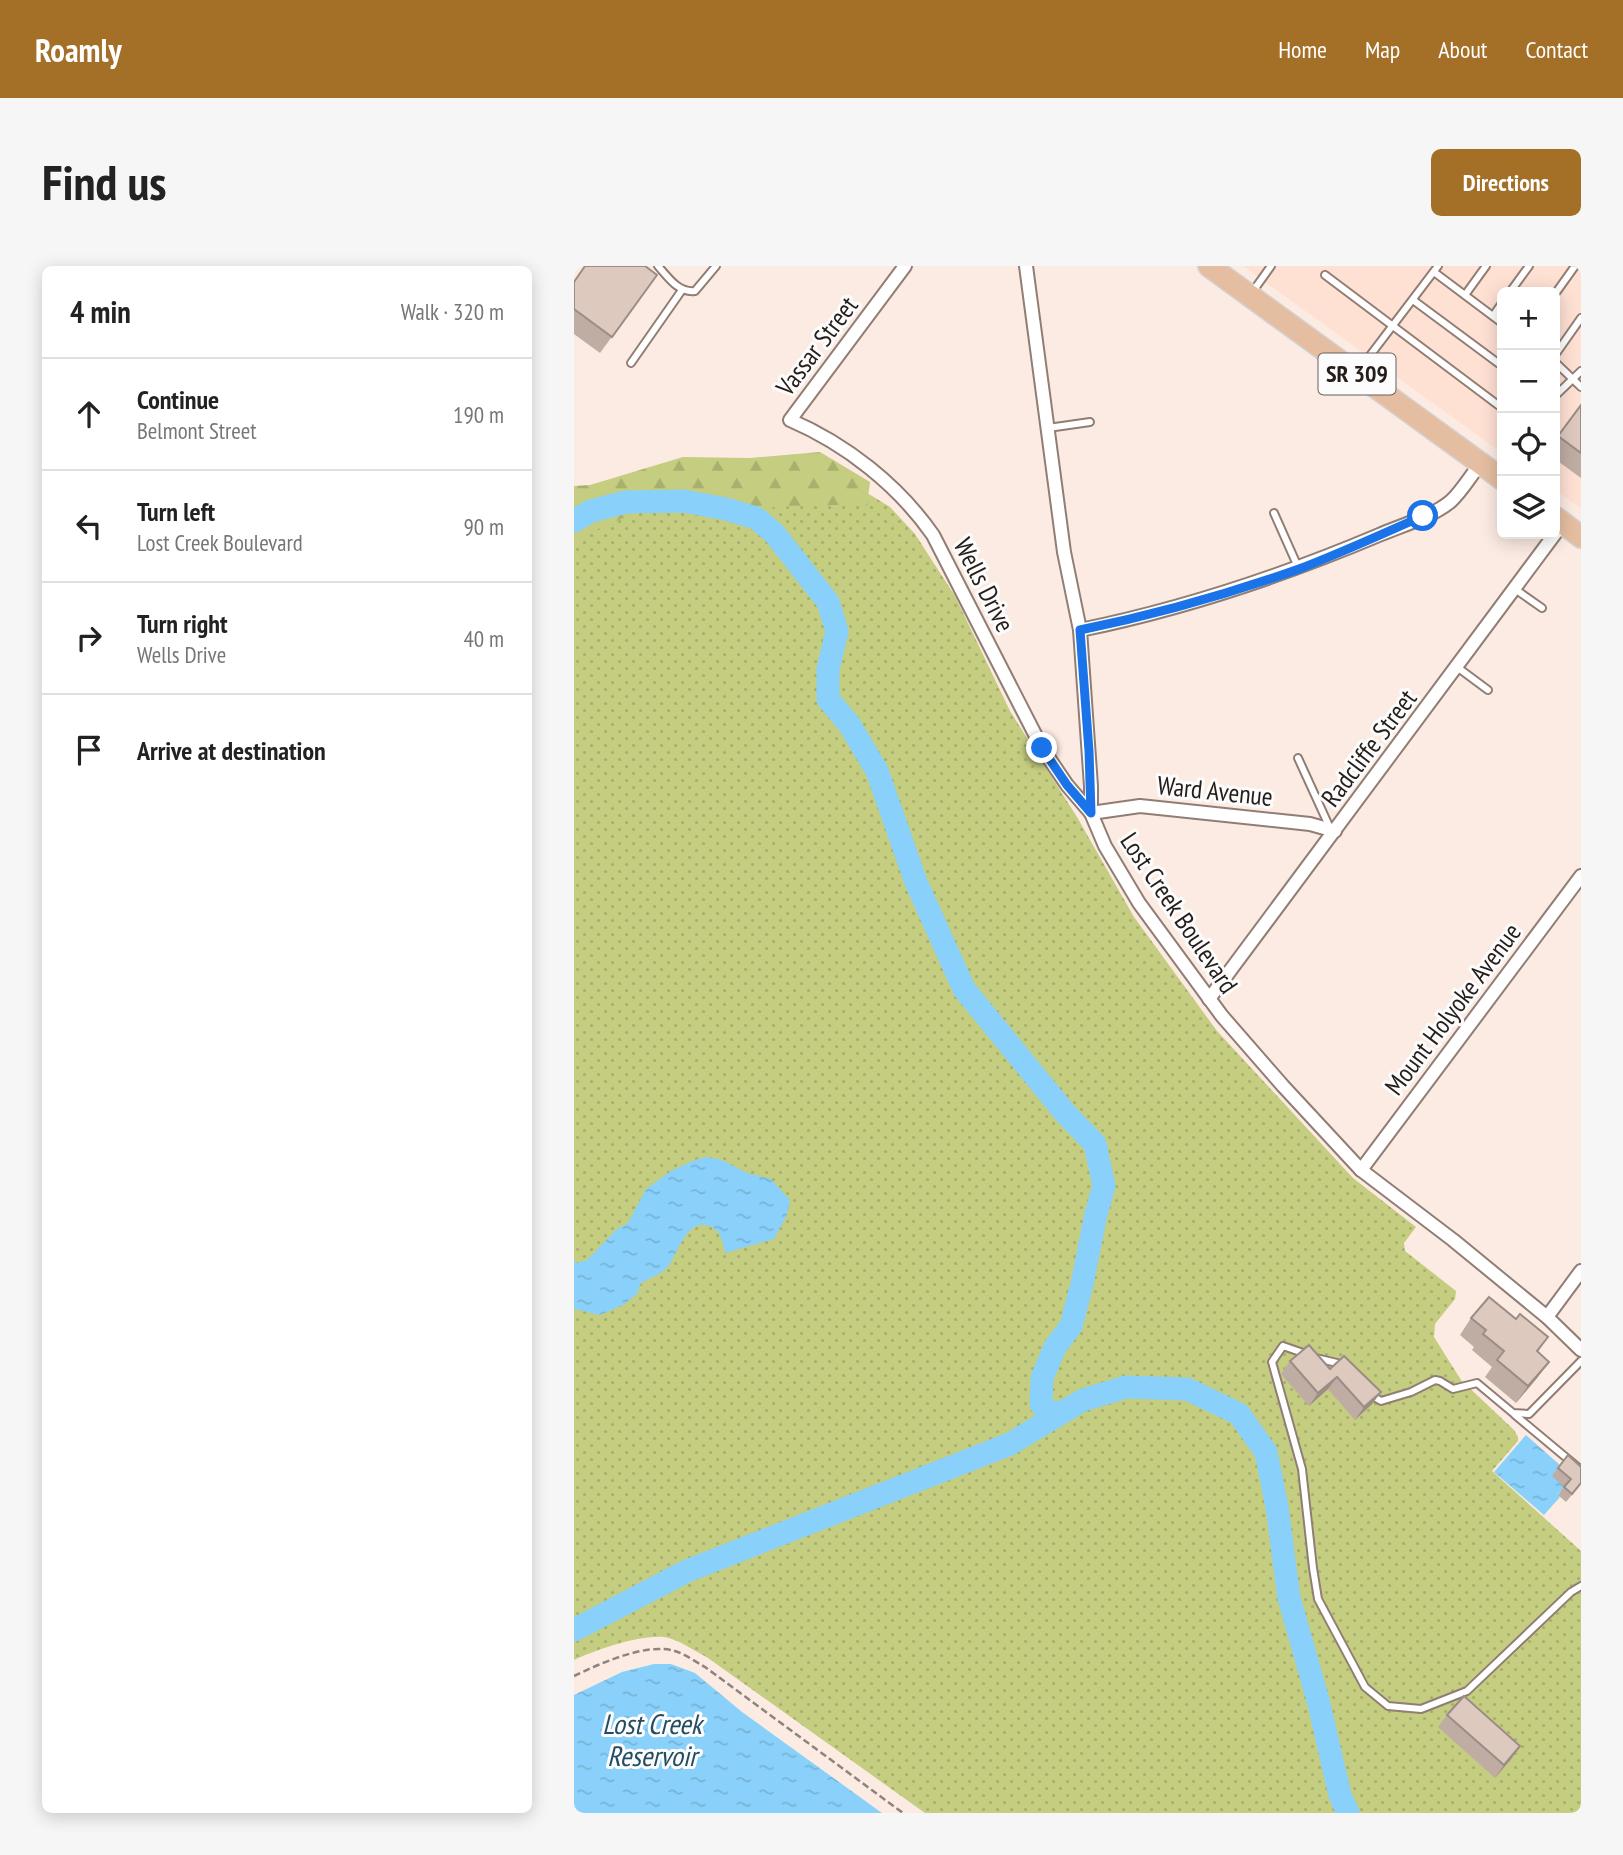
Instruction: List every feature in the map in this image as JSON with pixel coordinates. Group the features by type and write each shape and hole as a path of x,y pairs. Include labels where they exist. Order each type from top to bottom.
{"main road":[{"name":"SR 309","path":"1209,266 1498,476"},
{"path":"1560,521 1581,537"}],"street":[{"name":"Vassar Street","path":"790,420 905,266"},
{"name":"Lost Creek Boulevard","path":"1026,266 1064,552 1080,630 1091,813 1118,870 1139,903 1244,1043 1361,1170 1453,1240 1547,1317 1581,1350"},
{"name":"Wells Drive","path":"790,420 822,435 865,464 925,523 1042,748 1067,785 1091,813"},
{"path":"1080,630 1175,608 1299,568 1423,516 1451,501 1481,463"},
{"name":"Radcliffe Street","path":"1209,999 1515,589 1547,539"},
{"name":"Ward Avenue","path":"1091,813 1140,806 1297,822 1333,831"},
{"name":"Mount Holyoke Avenue","path":"1361,1170 1581,876"},
{"path":"1547,1317 1581,1272"}],"lane":[{"path":"658,266 687,292 695,291 716,266"},
{"path":"1250,295 1271,266"},
{"path":"1465,295 1486,266"},
{"path":"1514,287 1529,266"},
{"path":"1560,287 1576,266"},
{"path":"1357,374 1436,269 1497,319"},
{"path":"1325,275 1497,404"},
{"path":"631,363 682,290"},
{"path":"1413,300 1497,362"},
{"path":"1493,316 1497,310"},
{"path":"1559,350 1581,318"},
{"path":"1560,366 1581,387"},
{"path":"1560,390 1581,371"},
{"path":"1048,428 1090,422"},
{"path":"1274,513 1299,568"},
{"path":"1515,589 1542,608"},
{"path":"1457,667 1488,690"},
{"path":"1298,758 1333,831"},
{"path":"1345,1369 1337,1363 1283,1346 1272,1362 1302,1469 1318,1599 1365,1687 1388,1706 1421,1709 1467,1691 1571,1592 1581,1586"},
{"path":"1513,1413 1529,1414 1581,1361"},
{"path":"1361,1386 1381,1401 1411,1392 1435,1380 1453,1389 1477,1383 1581,1470"}],"path":[{"path":"574,1676 619,1656 674,1650 705,1667 903,1813"}],"shaded area":[{"path":"1243,266 1581,266 1581,509 1560,494 1560,287 1497,287 1497,449"}],"green space":[{"path":"820,452 870,482 867,505 634,513 574,540 574,486 590,485 683,457 750,458"},
{"path":"846,480 890,507 915,534 955,596 1010,711 1077,817 1134,917 1217,1031 1353,1178 1416,1227 1404,1243 1405,1251 1456,1291 1455,1299 1435,1324 1434,1337 1461,1380 1514,1430 1518,1437 1518,1441 1492,1471 1581,1551 1581,1813 925,1813 708,1658 679,1642 659,1637 634,1640 574,1660 574,517"}],"water":[{"path":"707,1157 722,1160 747,1173 771,1179 790,1200 787,1215 774,1239 725,1253 716,1230 709,1226 695,1227 684,1238 667,1268 641,1283 637,1294 623,1305 600,1315 574,1309 574,1261 578,1263 587,1260 617,1229 628,1223 646,1189 671,1171"},
{"path":"1526,1435 1561,1466 1565,1488 1544,1515 1494,1472"},
{"name":"Lost Creek Reservoir","path":"654,1664 671,1664 695,1673 742,1712 882,1813 574,1813 574,1695 622,1672"}],"building":[{"path":"585,266 645,266 657,275 612,337 574,309 574,282"},
{"path":"1581,405 1581,453 1560,437 1560,433"},
{"path":"1489,1297 1516,1319 1520,1314 1548,1337 1537,1351 1549,1362 1528,1386 1497,1360 1504,1351 1483,1334 1486,1330 1471,1318"},
{"path":"1309,1345 1330,1369 1344,1356 1381,1392 1364,1407 1337,1377 1318,1393 1290,1361"},
{"path":"1568,1455 1581,1467 1581,1483 1572,1494 1564,1487 1571,1479 1558,1468"},
{"path":"1464,1696 1520,1746 1504,1765 1447,1715"}],"waterway":[{"path":"574,521 591,511 626,502 683,501 756,518 774,533 828,602 837,631 828,669 828,699 849,724 877,771 916,882 964,989 1066,1114 1095,1144 1104,1186 1082,1284 1071,1326 1055,1347 1042,1378 1041,1404 1049,1413 1062,1412"},
{"path":"574,1630 687,1571 1010,1444 1083,1400 1126,1387 1187,1389 1239,1414 1266,1452 1277,1507 1289,1598 1318,1700 1340,1795 1348,1813"}],"route":[{"path":"1042,748 1067,785 1091,813 1080,630 1187,604 1299,568 1423,516"}]}
